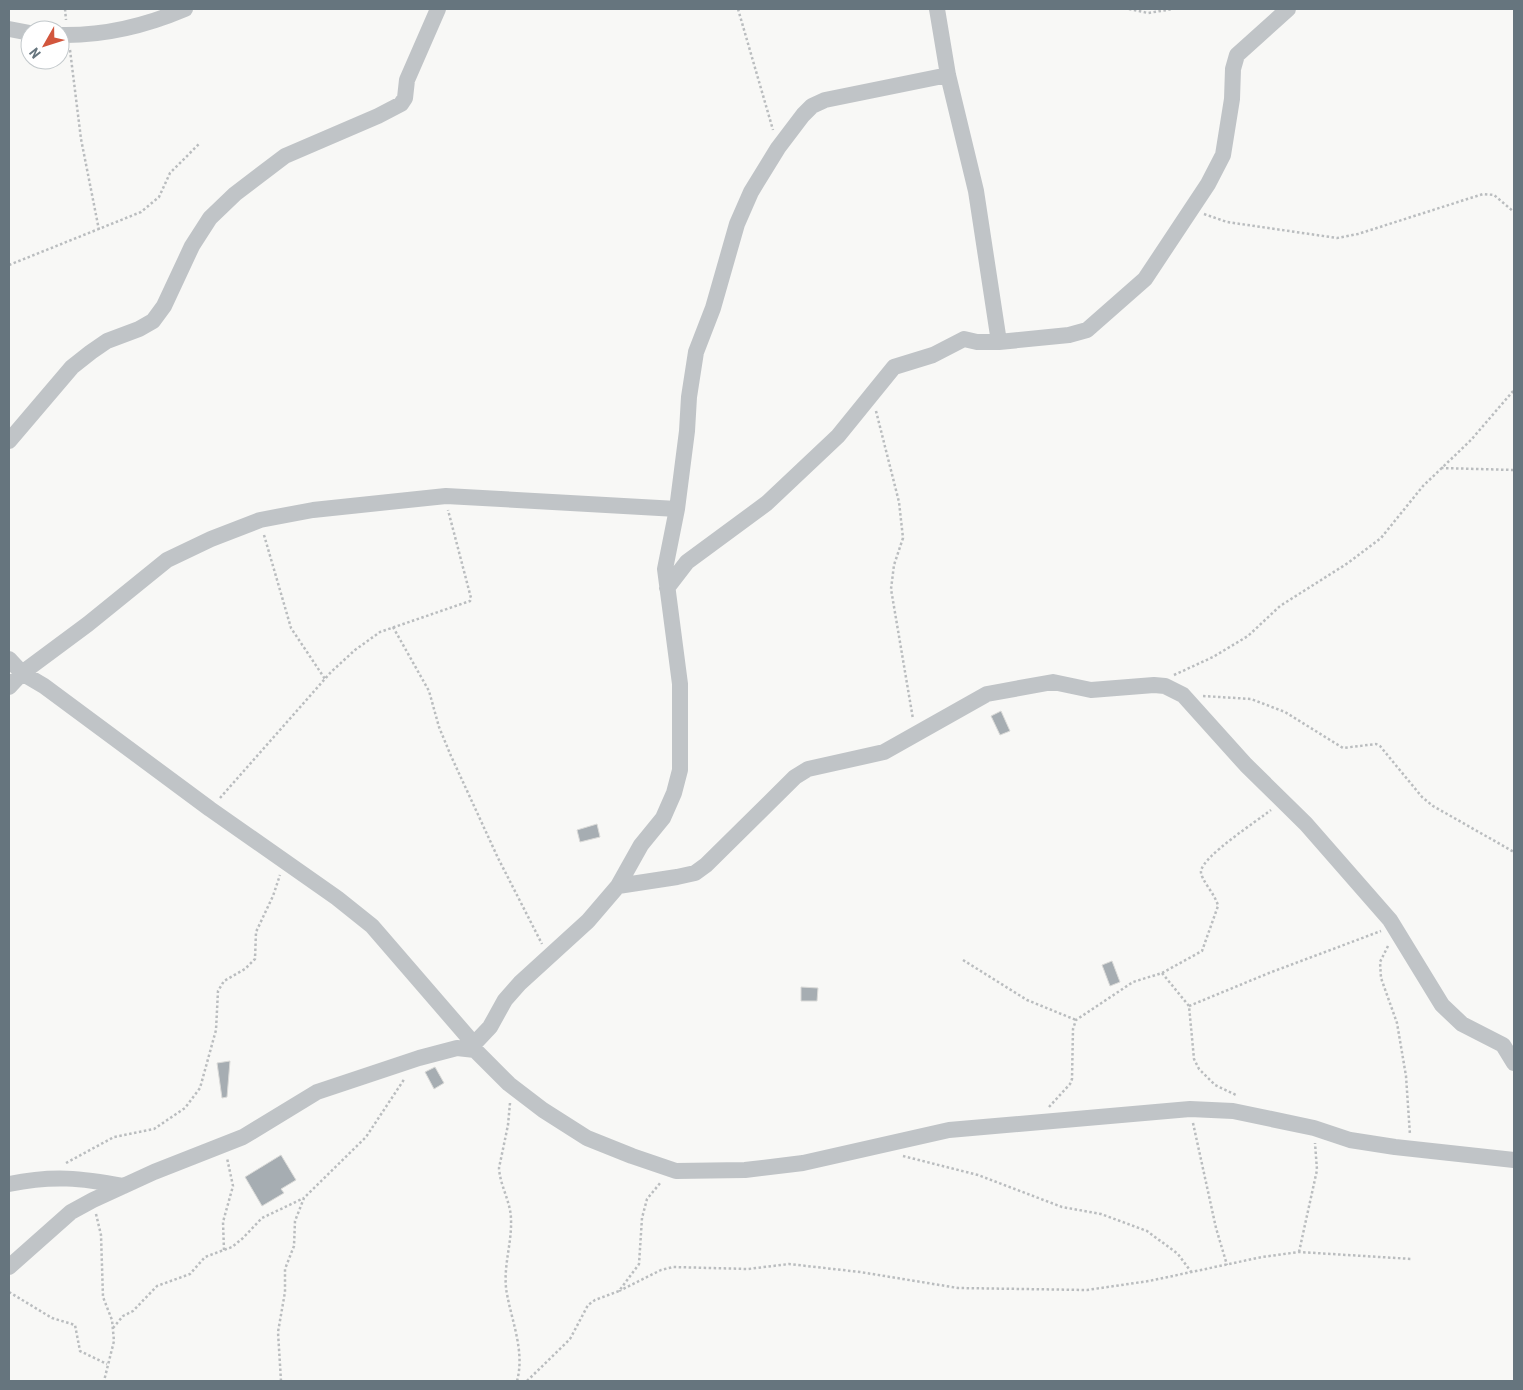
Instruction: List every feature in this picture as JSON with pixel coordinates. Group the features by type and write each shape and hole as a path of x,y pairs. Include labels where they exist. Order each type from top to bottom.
{"street":[{"path":"70,35 96,34 130,28 185,9"},
{"path":"9,441 72,367 107,341 139,329 152,320 164,306 197,239 210,218 235,194 285,156 402,104 405,98 407,80 438,9"},
{"path":"937,9 948,75 976,191 999,342"},
{"path":"666,588 687,562 767,503 838,436 871,392 894,367 904,362 933,355 964,339 977,342 999,342 1069,335 1087,330 1145,280 1170,237 1191,210 1223,155 1232,99 1233,69 1237,55 1288,9"},
{"path":"9,1267 71,1212 124,1186 243,1137 317,1092 419,1058 456,1048 474,1047 490,1028 505,1000 549,956 588,921 618,886 641,844 663,818 674,793 680,770 680,684 666,588 665,568 677,509 687,431 688,397 696,352 713,308 737,224 752,192 778,148 812,106 825,100 948,75"},
{"path":"9,687 22,673 88,624 167,560 210,538 260,520 313,510 446,496 677,509"},
{"path":"9,659 22,673 152,764 210,809 338,898 372,926 474,1047 509,1084 543,1110 587,1138 676,1171 745,1170 803,1163 949,1130 1190,1110 1233,1111 1314,1128 1350,1140 1410,1149 1514,1160"},
{"path":"618,886 695,873 706,865 795,777 808,769 884,752 916,736 987,694 1053,682 1091,690 1154,684 1165,686 1183,695 1246,765 1306,824 1396,929 1442,1005 1462,1024 1504,1045 1514,1063"},
{"path":"9,1184 38,1178 78,1177 124,1186"}],"path":[{"path":"738,9 778,148"},
{"path":"1129,9 1148,13 1173,9"},
{"path":"70,70 99,230"},
{"path":"9,265 141,212 159,197 170,173 200,143"},
{"path":"1191,210 1227,222 1337,238 1358,234 1483,194 1494,195 1514,212"},
{"path":"1154,684 1213,657 1248,636 1280,606 1348,563 1381,538 1439,468 1471,440 1514,390"},
{"path":"871,392 899,502 902,538 894,565 891,590 916,736"},
{"path":"1439,468 1514,470"},
{"path":"210,809 325,679 355,650 380,632 468,603 471,598 446,496"},
{"path":"260,520 291,628 325,679"},
{"path":"393,628 429,691 439,727 450,756 498,858 549,956"},
{"path":"1183,695 1251,699 1285,712 1343,748 1376,744 1380,746 1422,797 1432,806 1514,852"},
{"path":"1034,1122 1070,1084 1073,1030 1076,1020 1133,982 1162,973 1195,956 1204,948 1218,906 1216,898 1201,875 1200,870 1212,854 1283,801"},
{"path":"65,1164 114,1137 154,1129 185,1108 200,1088 216,1030 218,991 224,981 245,970 256,959 256,932 279,881 283,859"},
{"path":"1189,1006 1268,973 1396,929"},
{"path":"1396,929 1380,962 1381,978 1396,1023 1406,1076 1410,1149"},
{"path":"963,960 1027,1000 1076,1020"},
{"path":"1162,973 1189,1006 1194,1059 1199,1069 1215,1085 1237,1096"},
{"path":"113,1328 123,1316 133,1311 157,1286 190,1274 205,1257 224,1250 243,1238 262,1218 304,1198 366,1137 419,1058"},
{"path":"509,1084 508,1125 499,1175 508,1199 511,1220 506,1293 516,1326 519,1363 517,1381"},
{"path":"1190,1110 1216,1228 1227,1265"},
{"path":"1299,1252 1317,1170 1314,1128"},
{"path":"224,1144 233,1186 223,1222 224,1250"},
{"path":"900,1155 978,1175 1062,1207 1101,1214 1147,1232 1178,1254 1192,1273"},
{"path":"619,1290 639,1264 642,1218 648,1199 664,1177 676,1171"},
{"path":"281,1381 278,1332 286,1292 285,1269 294,1246 295,1220 304,1198"},
{"path":"93,1200 101,1235 103,1297 112,1320 114,1341 104,1381"},
{"path":"527,1381 532,1380 570,1339 588,1305 661,1270 673,1267 748,1269 789,1264 860,1272 958,1288 1087,1290 1192,1273 1299,1252 1412,1259"},
{"path":"9,1292 52,1318 74,1325 80,1351 108,1364"}],"building":[{"path":"1001,711 1010,731 1000,735 991,716"},
{"path":"597,824 600,837 580,842 577,830"},
{"path":"1112,961 1120,982 1110,986 1102,965"},
{"path":"801,987 818,988 817,1001 801,1001"},
{"path":"230,1061 227,1097 222,1098 217,1063"},
{"path":"435,1067 444,1083 434,1089 425,1072"},
{"path":"281,1155 296,1180 281,1189 284,1193 262,1206 245,1177"}]}
